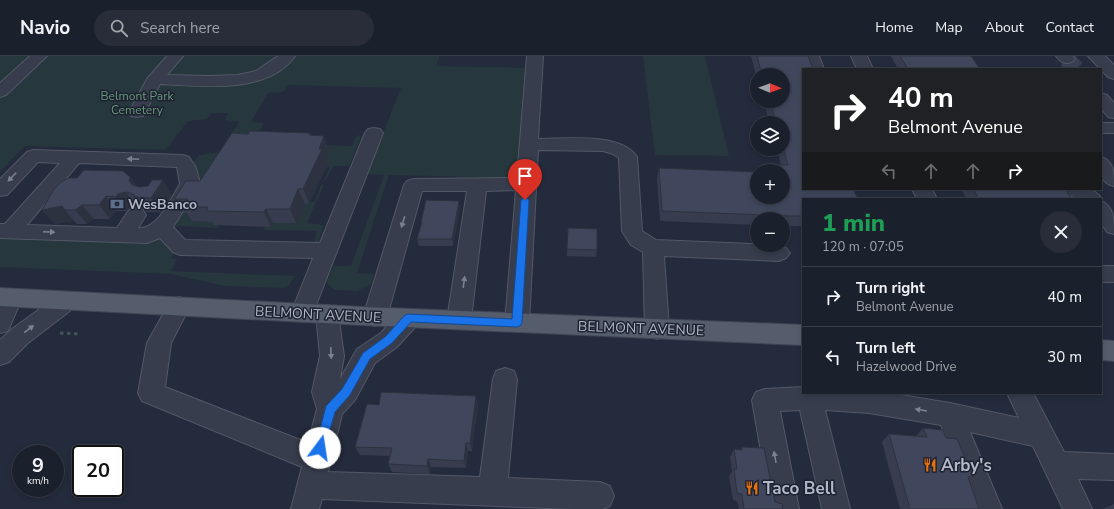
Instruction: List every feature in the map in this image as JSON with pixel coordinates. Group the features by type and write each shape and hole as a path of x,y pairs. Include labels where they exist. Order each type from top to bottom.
{"main road":[{"name":"BELMONT AVENUE","path":"5,297 375,317 802,335"},
{"path":"1102,350 1114,351"}],"street":[{"path":"0,92 39,56"},
{"path":"137,112 155,79 175,56"},
{"path":"155,79 239,80 262,74 280,63 287,56"},
{"path":"517,323 535,56"},
{"path":"811,56 816,68"},
{"path":"859,56 865,68"},
{"path":"1096,56 1114,74"},
{"path":"1102,99 1114,113"},
{"path":"1102,127 1114,128"},
{"path":"302,313 374,133"},
{"path":"528,144 603,145 614,147 622,151 628,157 632,231 635,237 653,248 779,253"},
{"path":"0,190 33,156 183,161 187,168 190,184 163,227 147,236 5,231"},
{"path":"1102,157 1114,157"},
{"path":"5,231 74,158"},
{"path":"161,178 172,161"},
{"path":"1102,164 1114,180"},
{"path":"375,317 414,185 526,184"},
{"path":"459,320 478,185"},
{"path":"1076,190 1090,198"},
{"path":"1102,209 1114,227"},
{"path":"123,235 136,215"},
{"path":"163,227 171,239 180,247 327,251"},
{"path":"1102,236 1114,239"},
{"path":"653,248 657,329"},
{"path":"1102,274 1114,274"},
{"path":"0,324 5,297"},
{"path":"0,355 20,336 67,301"},
{"path":"179,306 159,343 151,392 311,485 600,496"},
{"path":"327,314 332,356 325,392 330,409"},
{"path":"311,485 330,409 346,392 366,356 389,340 409,318"},
{"path":"492,492 505,379"},
{"path":"1020,394 1078,509"},
{"path":"785,509 765,400 842,399 883,403 950,415 1040,435"},
{"path":"810,400 836,509"},
{"path":"950,415 988,509"},
{"path":"1056,465 1114,467"}],"green space":[{"name":"Belmont Park Cemetery","path":"0,56 440,56 436,66 534,68 520,178 389,175 357,273 374,274 371,284 357,291 335,290 328,284 327,280 334,266 351,266 384,175 367,174 401,88 288,85 283,92 268,93 251,122 264,123 253,143 352,146 356,137 359,135 361,136 360,140 349,166 333,166 326,180 324,180 330,167 326,167 324,163 329,150 192,221 216,222 219,225 218,228 177,226 193,163 199,155 220,152 239,122 225,120 228,113 212,113 206,119 188,121 166,150 25,146 0,172"},
{"path":"643,56 705,56 729,156 655,155"},
{"path":"321,185 324,185 307,223 324,225 318,242 314,242 317,231 264,230 265,227 271,227 273,223 296,223 305,204 315,201"},
{"path":"160,237 162,242 174,252 171,258 177,259 171,271 295,276 289,285 283,288 225,286 171,274 0,267 0,238 141,242"}],"building":[{"path":"757,56 808,56 813,68 802,68 802,190 854,190 858,198 802,198 802,216 790,216 790,212 750,212 750,214 662,211 659,168 750,172 750,204 790,204 790,164 788,164 786,156 790,156 790,116 774,116 772,108 790,108 790,68 760,68"},
{"path":"900,56 971,56 979,68 907,68"},
{"path":"250,131 310,133 309,135 324,136 319,149 322,149 303,189 298,189 290,209 266,209 264,212 206,211 208,207 183,207 188,199 174,199 186,181 200,181 232,133 248,134"},
{"path":"84,170 123,171 130,177 129,180 132,185 140,187 148,186 152,180 163,180 151,198 136,197 133,194 126,192 118,194 116,197 106,196 99,205 82,205 75,210 65,210 62,206 42,210 54,189 61,182 69,178 77,178"},
{"path":"974,190 1066,190 1071,198 978,198"},
{"path":"426,200 459,201 452,239 417,239"},
{"path":"568,228 597,229 597,250 567,249"},
{"path":"381,392 476,396 470,443 466,443 464,461 428,459 427,466 388,464 392,448 355,447 367,404 379,405"},
{"path":"923,428 943,430 946,438 957,439 973,477 968,477 979,509 910,509 889,434 927,437"},
{"name":"Taco Bell","path":"742,447 764,448 775,502 782,504 783,509 744,509 742,494 737,493 734,469 737,469 734,449 742,450"}],"tunnel":[{"path":"1067,59 1075,68"}],"place":[{"name":"WesBanco","path":"117,204"},
{"name":"Arby's","path":"930,465"},
{"name":"Taco Bell","path":"752,488"}],"route":[{"path":"320,448 330,409 346,392 366,356 389,340 409,318 517,323 525,200"}]}
